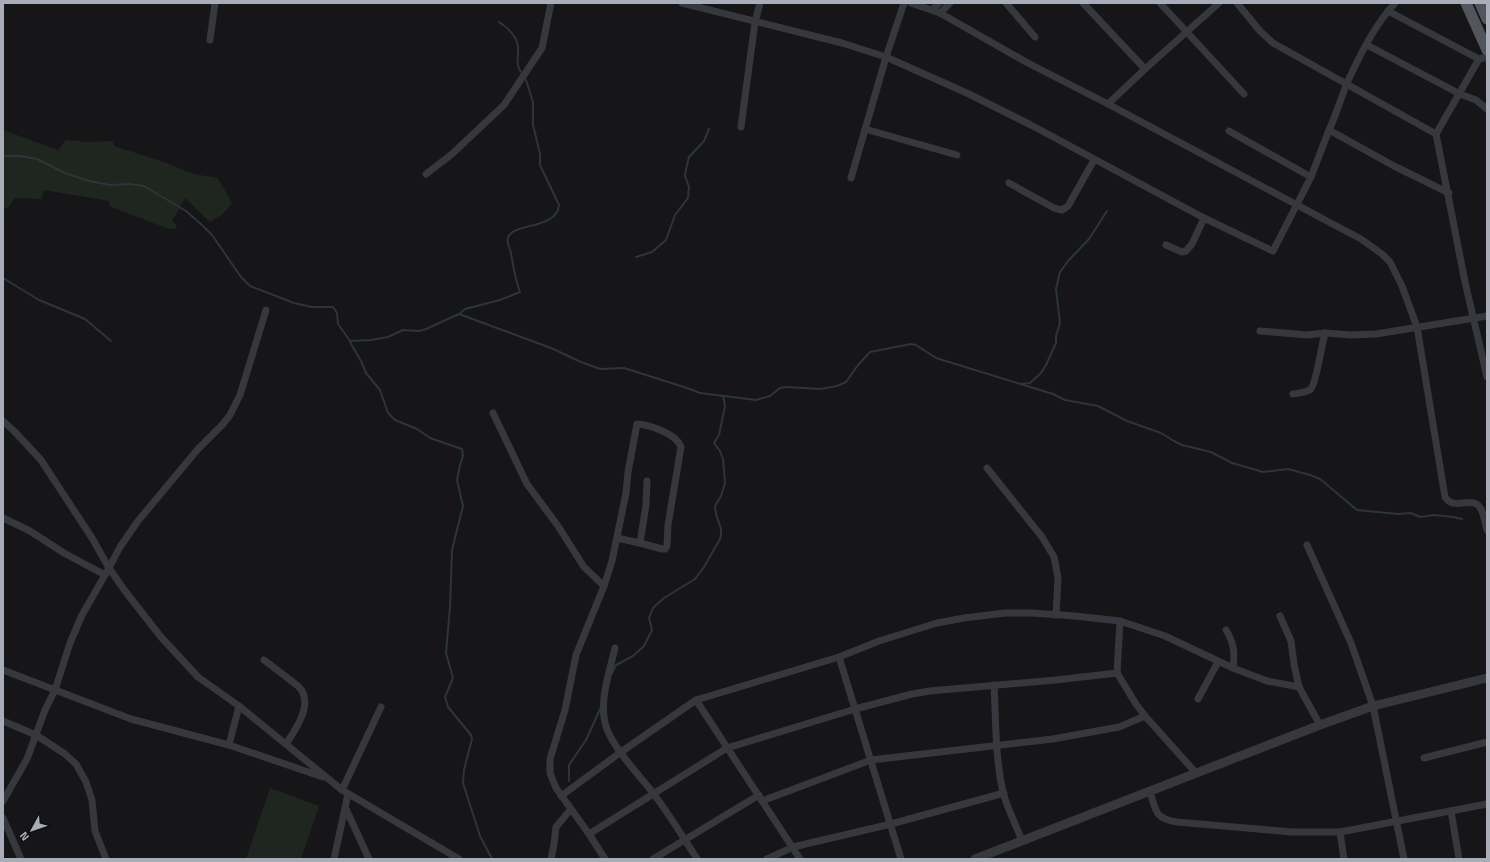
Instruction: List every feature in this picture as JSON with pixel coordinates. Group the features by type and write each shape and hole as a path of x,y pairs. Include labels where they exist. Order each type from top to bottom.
{"main road":[{"path":"1466,3 1487,50"},
{"path":"1480,3 1487,19"}],"street":[{"path":"210,40 215,3"},
{"path":"426,174 452,154 504,105 542,48 551,3"},
{"path":"682,3 842,43 886,57 969,94 1031,125 1204,218 1274,251 1296,204 1311,177 1347,84 1380,21 1395,3"},
{"path":"741,127 755,22 760,3"},
{"path":"851,178 886,57 904,3"},
{"path":"911,3 940,13 1026,62 1361,239 1382,254 1395,272 1417,327 1445,496 1448,501 1452,503 1476,504 1480,508 1487,530"},
{"path":"932,10 940,3"},
{"path":"940,13 950,3"},
{"path":"1006,3 1035,37"},
{"path":"1083,3 1145,69"},
{"path":"1160,3 1244,94"},
{"path":"1108,104 1219,3"},
{"path":"1237,3 1260,31 1273,43 1436,134"},
{"path":"1388,11 1479,59 1487,57"},
{"path":"1367,45 1460,94 1476,100 1487,109"},
{"path":"1479,59 1436,134 1464,274 1487,377"},
{"path":"865,129 957,155"},
{"path":"1329,130 1394,166 1449,193"},
{"path":"1229,131 1311,177"},
{"path":"1009,183 1054,208 1062,210 1068,206 1094,160"},
{"path":"1166,245 1182,252 1186,251 1192,244 1204,218"},
{"path":"3,801 27,759 45,710 55,690 75,632 86,608 120,547 138,521 198,449 230,415 240,395 266,310"},
{"path":"1260,330 1307,335 1325,333 1369,334 1487,316"},
{"path":"1293,394 1307,391 1312,388 1325,333"},
{"path":"493,413 527,484 558,526 584,567 604,586"},
{"path":"3,421 41,460 125,591 185,664 209,686 239,706 345,792 459,859"},
{"path":"605,859 561,796 552,780 550,773 550,759 565,710 576,655 604,586 612,561 626,494 628,472 637,424 641,424 658,429 678,440 680,444 681,452 668,525 666,548 662,549 617,538"},
{"path":"987,468 1042,537 1054,557 1058,578 1056,615"},
{"path":"640,543 646,505 647,481"},
{"path":"3,518 30,531 64,553 105,575"},
{"path":"1307,545 1351,643 1373,706 1404,859"},
{"path":"561,796 620,752 696,700 839,657 879,641 937,623 964,618 1005,613 1056,615 1120,621 1165,636 1218,662 1267,681 1299,687"},
{"path":"1280,616 1291,641 1299,687 1320,725"},
{"path":"1120,621 1117,673 1145,716 1196,773"},
{"path":"1226,630 1232,639 1235,652 1233,668"},
{"path":"615,648 607,679 604,718 606,728 612,741 653,793 697,859"},
{"path":"839,657 901,859"},
{"path":"264,660 298,686 304,696 304,703 300,718 294,732 286,744"},
{"path":"1198,699 1218,662"},
{"path":"3,670 131,719 229,745 327,778"},
{"path":"589,834 727,748 906,695 930,691 1117,673"},
{"path":"975,859 1320,725 1373,706 1487,678"},
{"path":"994,685 998,761 1004,793 1022,841"},
{"path":"696,700 800,859"},
{"path":"229,745 239,706"},
{"path":"334,859 346,809 345,792 381,707"},
{"path":"653,859 685,839 760,798 870,760 1053,739 1110,729 1127,724 1145,716"},
{"path":"3,721 36,735 65,754 82,772 92,800 95,831 106,859"},
{"path":"1424,758 1487,742"},
{"path":"1150,791 1157,812 1160,817 1165,820 1292,832 1340,832 1487,804"},
{"path":"767,859 793,847 891,824 1004,793"},
{"path":"346,809 370,859"},
{"path":"550,859 556,827 571,809"},
{"path":"1451,811 1459,859"},
{"path":"3,818 21,859"},
{"path":"1340,832 1344,859"}],"shaded area":[{"path":"3,130 58,150 66,140 88,142 113,141 114,146 164,162 194,174 218,178 232,203 223,214 210,222 185,198 172,221 177,225 175,229 169,229 109,206 109,201 44,190 41,199 15,198 7,209 3,208"},
{"path":"270,788 319,806 301,859 246,859"}],"waterway":[{"path":"499,22 509,30 516,39 518,47 518,66 521,72"},
{"path":"3,156 20,156 37,159 65,173 89,181 110,185 129,184 144,186 186,211 202,225 212,235 241,277 250,286 294,303 312,307 333,307 337,313 338,324 350,341 371,340 388,337 403,330 419,331 426,329 459,314 465,309 500,300 520,292 515,277 508,238 511,233 517,230 551,218 556,213 559,205 540,165 540,154 533,125 533,102 526,80"},
{"path":"636,257 652,252 666,240 675,215 688,198 689,187 685,176 689,157 704,141 709,129"},
{"path":"1019,384 1030,383 1041,373 1046,365 1056,343 1056,336 1060,323 1056,289 1060,272 1089,239 1107,211"},
{"path":"3,278 39,300 85,319 111,341"},
{"path":"459,314 551,348 600,369 624,368 700,393 756,400 770,396 780,388 820,389 837,386 846,382 858,365 870,352 911,344 916,345 936,358 1053,394 1065,400 1098,406 1127,421 1161,433 1182,445 1211,452 1232,463 1263,472 1288,469 1310,475 1320,479 1357,510 1398,514 1411,513 1420,517 1434,515 1462,519"},
{"path":"350,342 366,373 380,390 388,413 395,420 417,429 430,438 462,449 463,456 457,480 463,506 452,550 450,607 446,653 453,678 445,697 448,707 471,735 472,739 464,770 463,783 480,836 492,859"},
{"path":"612,673 616,665 633,656 644,646 652,630 649,618 653,608 664,598 695,579 704,567 720,539 721,529 715,506 721,496 725,483 723,459 720,451 714,443 719,435 725,406 723,396"},
{"path":"569,781 569,765 586,740 601,707"}]}
